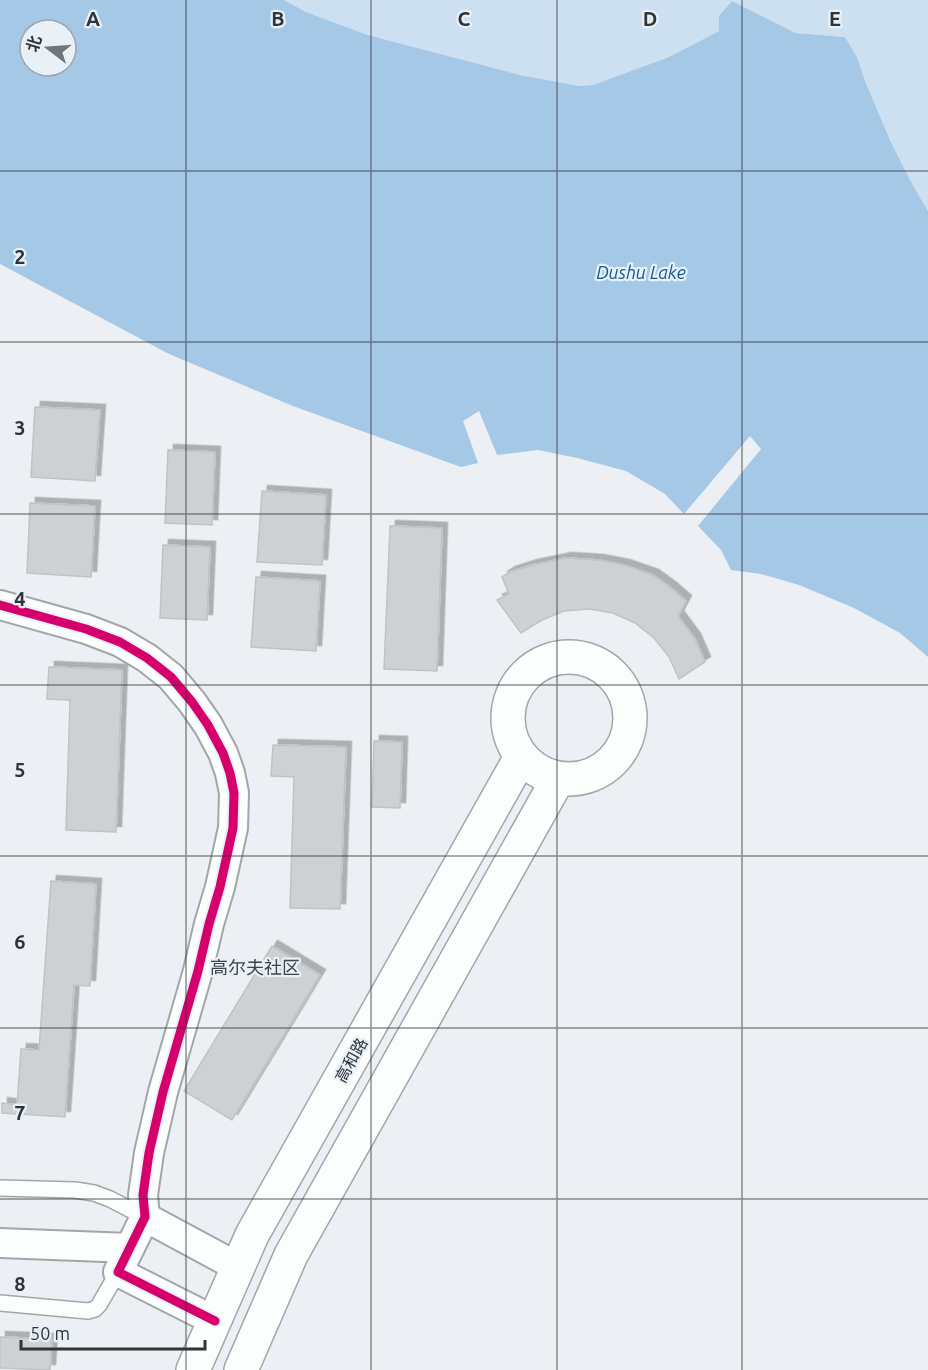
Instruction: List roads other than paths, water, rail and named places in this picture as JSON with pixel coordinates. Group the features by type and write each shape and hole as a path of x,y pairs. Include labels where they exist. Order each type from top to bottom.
{"main road":[{"path":"568,657 590,660 610,672 624,690 630,712 628,735 618,755 601,771 580,779 558,779 537,771 521,757 511,737 508,714 513,692 526,674 546,661 568,657"},
{"name":"高和路","path":"193,1370 252,1235 521,757"},
{"path":"241,1370 291,1255 558,779"}],"street":[{"path":"0,605 86,629 120,642 147,658 171,677 192,702 223,753 234,793 233,828 220,887 163,1092 149,1153 143,1195 145,1217 124,1260"},
{"path":"145,1217 238,1267"},
{"path":"0,1243 124,1260 215,1321"}],"lane":[{"path":"0,1188 75,1190 94,1193 111,1199 145,1217"},
{"path":"0,1303 88,1311 94,1309 99,1305 124,1260"}],"water":[{"name":"Dushu Lake","path":"0,0 284,0 306,12 368,35 520,75 579,86 593,85 669,57 719,31 719,16 732,1 796,33 845,37 857,57 890,140 928,211 928,657 900,633 854,608 799,585 761,574 731,570 721,550 698,526 761,449 750,436 684,514 665,494 626,471 538,450 497,455 479,411 463,421 478,463 461,467 293,406 169,354 0,264"}],"district":[{"name":"高尔夫社区","path":"255,968"}]}
